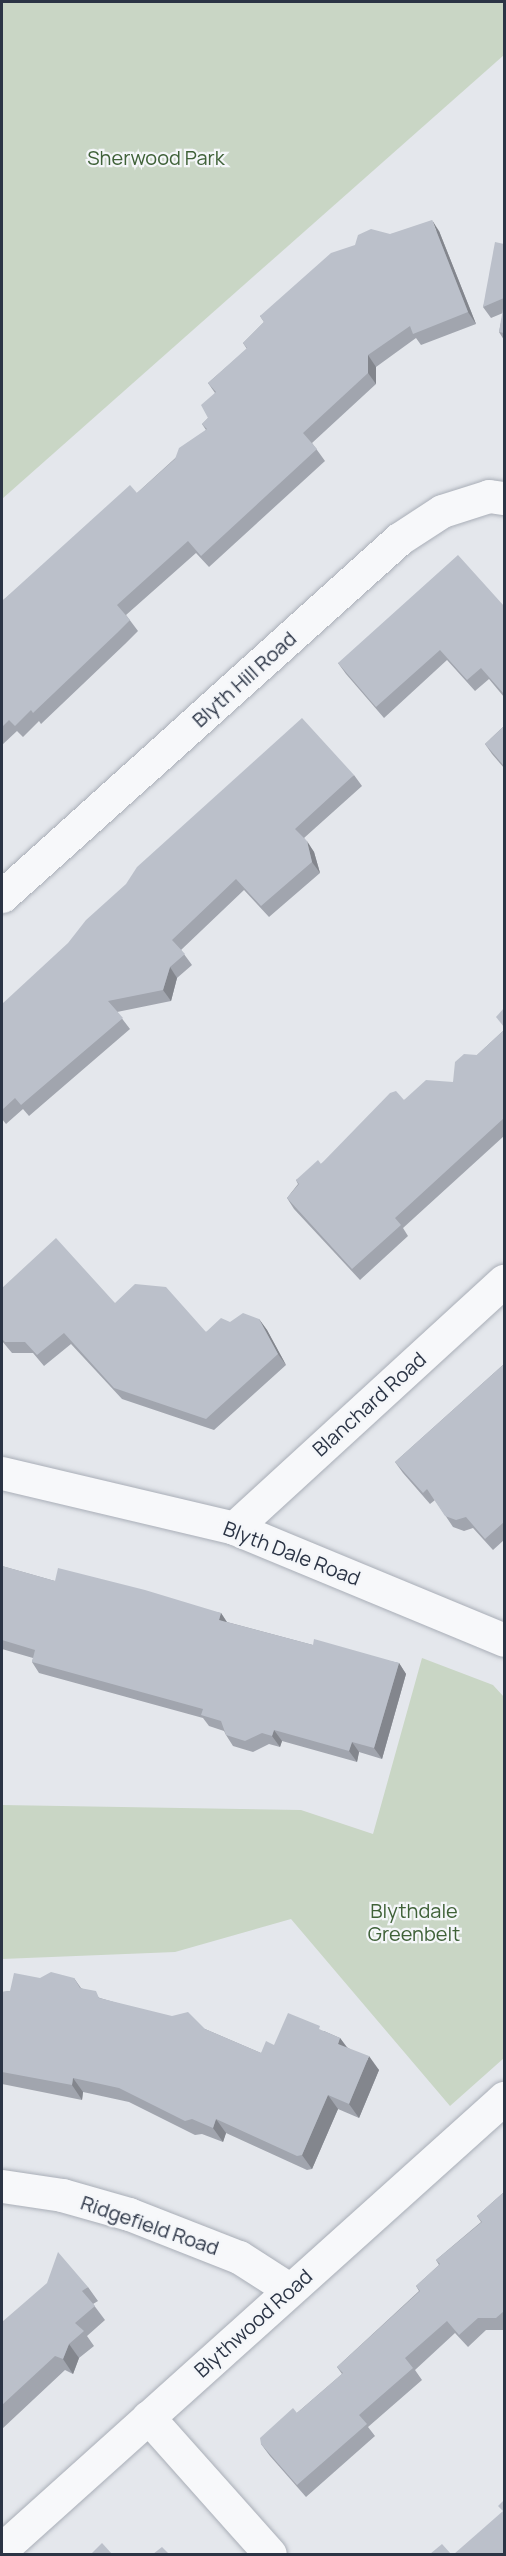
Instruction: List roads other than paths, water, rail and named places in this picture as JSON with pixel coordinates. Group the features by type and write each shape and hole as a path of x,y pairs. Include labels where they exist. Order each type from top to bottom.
{"street":[{"name":"Blyth Hill Road","path":"2,896 399,539 442,511 489,496 504,498"},
{"name":"Blanchard Road","path":"234,1528 504,1281"},
{"name":"Blyth Dale Road","path":"2,1473 234,1528 504,1640"},
{"name":"Blythwood Road","path":"2,2549 504,2098"},
{"name":"Ridgefield Road","path":"2,2186 62,2195 129,2214 239,2257 289,2289"},
{"path":"148,2417 270,2554"}],"park label":[{"name":"Sherwood Park","path":"156,157"},
{"name":"Blythdale Greenbelt","path":"414,1922"}]}
